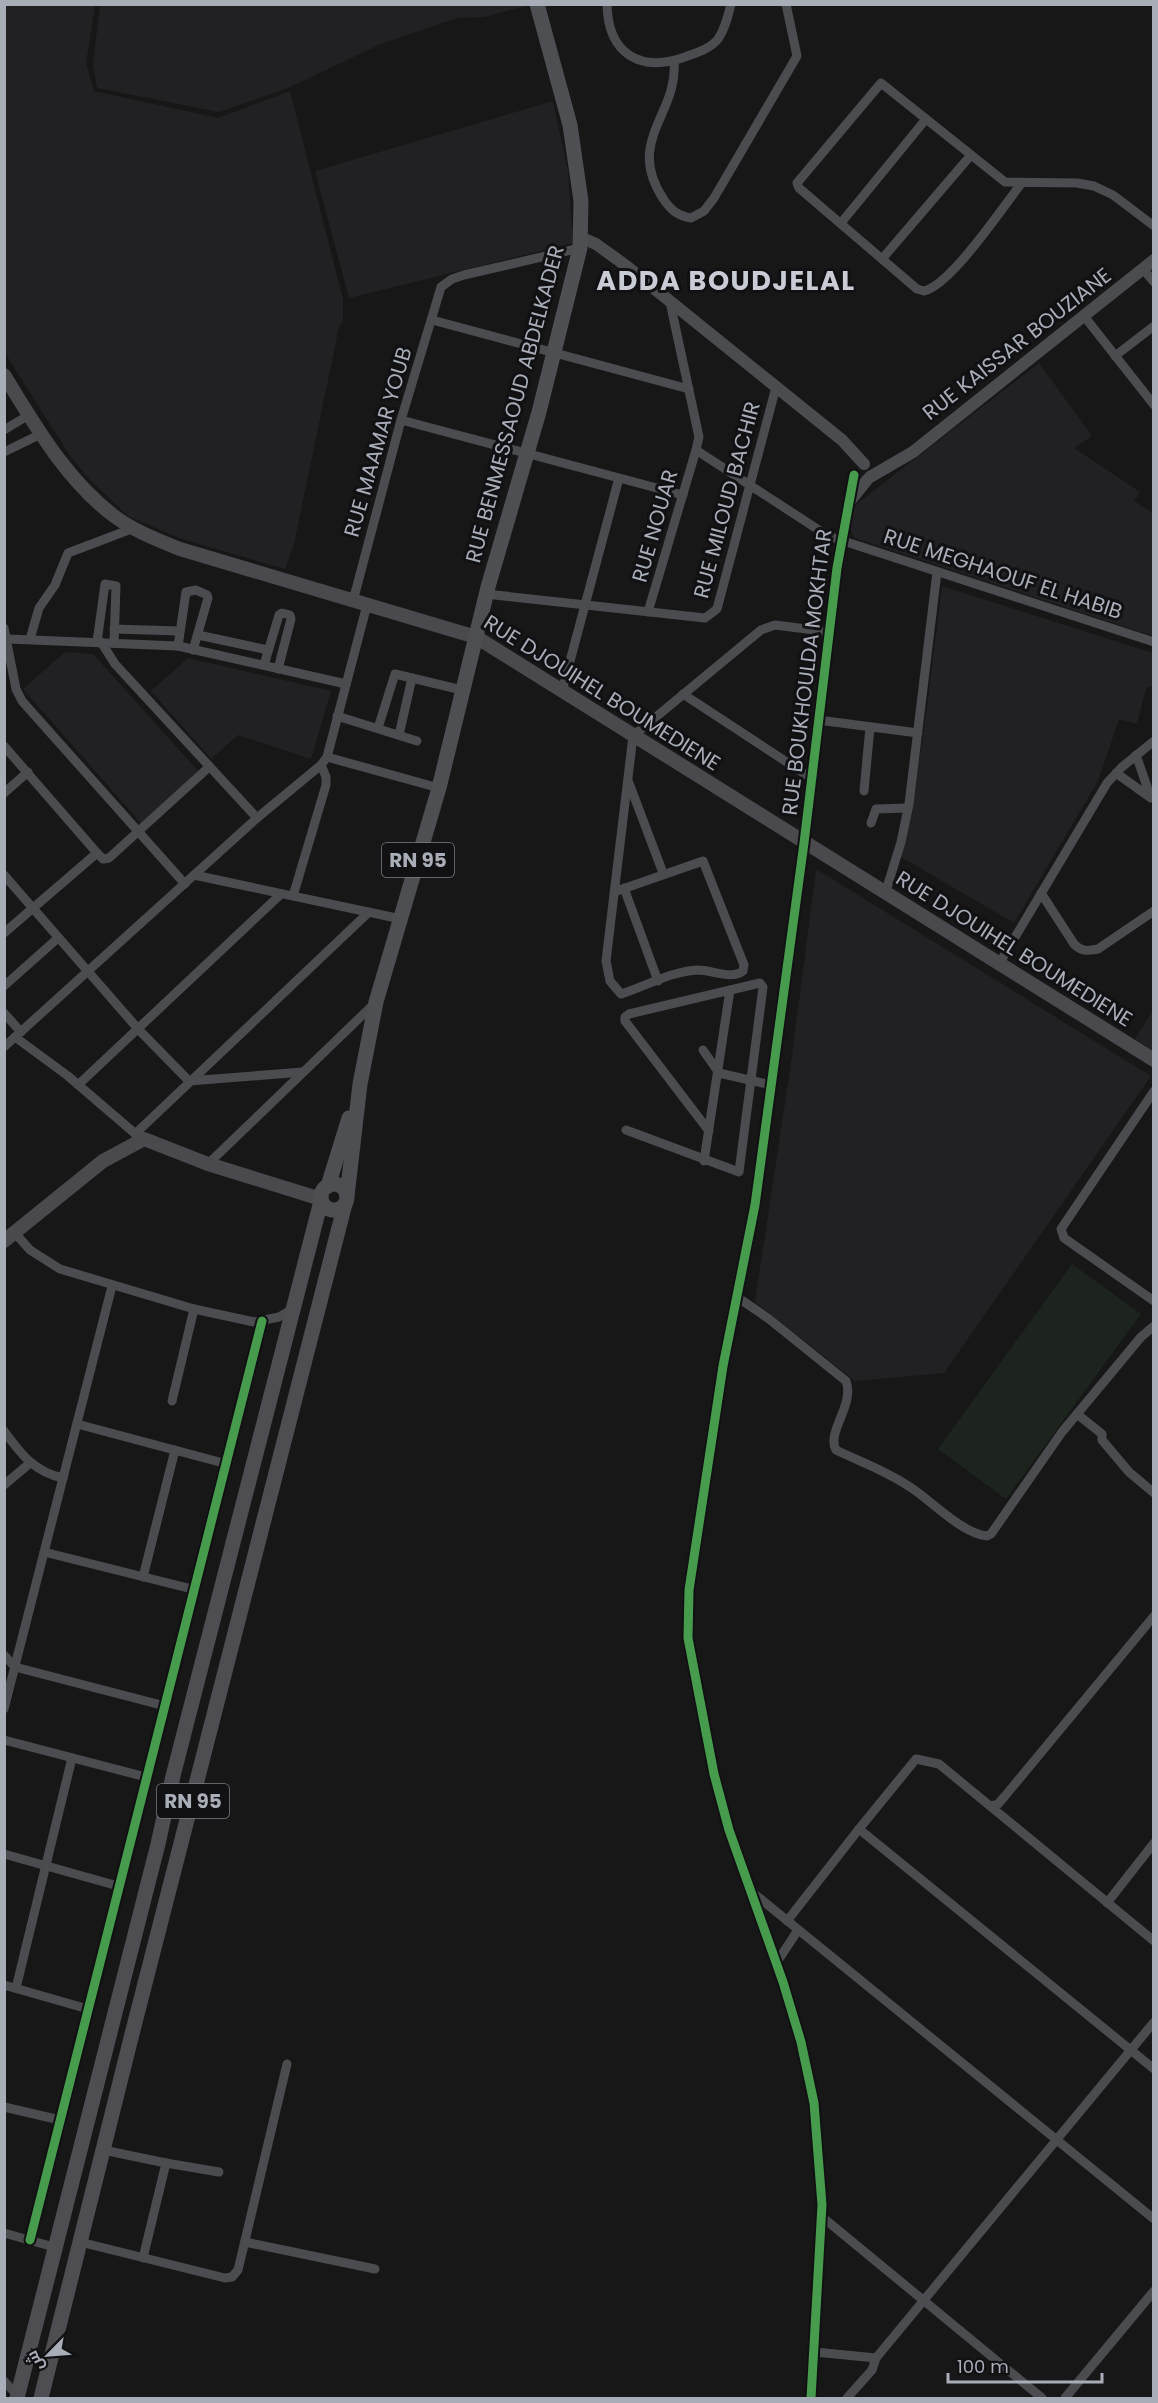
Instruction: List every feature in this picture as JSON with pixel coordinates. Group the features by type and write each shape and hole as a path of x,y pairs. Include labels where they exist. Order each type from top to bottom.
{"highway":[{"name":"RN 95","path":"17,2397 323,1194"},
{"name":"RN 95","path":"41,2398 346,1200"}],"main road":[{"name":"RUE BENMESSAOUD ABDELKADER","path":"476,637 554,353 580,243 580,201 570,125 537,4"},
{"name":"RUE DJOUIHEL BOUMEDIENE","path":"4,375 60,461 91,496 115,517 180,549 476,637 1154,1060"},
{"name":"RN 95","path":"346,1200 360,1084 376,1002 439,789 476,637"},
{"name":"RN 95","path":"323,1194 360,1084"},
{"path":"10,1237 103,1161 139,1136 208,1164 285,1189 323,1194 340,1185 346,1200 335,1211 326,1209 323,1194"}],"street":[{"path":"607,4 612,31 623,52 630,57 662,63 697,53 718,39 726,23 731,4"},
{"path":"674,61 671,94 654,130 650,154 656,183 662,196 676,213 691,218 700,214 714,198 797,56 786,4"},
{"path":"1021,184 960,262 929,290 922,291 799,188 797,181 881,83 1005,182 1077,183 1094,186 1113,195 1154,226"},
{"path":"841,223 926,119"},
{"path":"882,259 970,155"},
{"path":"580,243 596,244 625,266 842,440 867,471"},
{"name":"RUE MAAMAR YOUB","path":"353,601 401,420 439,294 445,284 464,275 580,243"},
{"name":"RUE KAISSAR BOUZIANE","path":"867,471 904,458 1154,260"},
{"path":"1143,269 1154,282"},
{"name":"RUE NOUAR","path":"648,612 699,437 670,302"},
{"path":"1084,316 1152,399"},
{"path":"432,320 689,389"},
{"path":"1115,356 1154,326"},
{"name":"RUE MILOUD BACHIR","path":"648,612 705,618 717,609 777,387"},
{"path":"4,430 29,415"},
{"path":"401,420 683,495"},
{"path":"831,432 848,456 859,481 867,471"},
{"path":"4,452 41,434"},
{"name":"RUE MEGHAOUF EL HABIB","path":"696,450 823,533 841,541 1154,642"},
{"path":"847,504 867,471"},
{"name":"RUE BOUKHOULDA MOKHTAR","path":"812,2398 821,2216 814,2103 801,2042 777,1962 729,1830 714,1774 687,1627 689,1590 712,1437 755,1205 804,843 841,541 854,474"},
{"path":"562,691 619,478"},
{"path":"30,639 39,608 55,585 68,553 134,528"},
{"path":"885,894 901,842 908,808 937,572"},
{"path":"114,643 116,585 105,584 99,642 115,664 257,818"},
{"path":"178,646 186,592 196,590 207,595 208,598 194,650"},
{"path":"486,594 648,612"},
{"path":"293,896 326,785 324,761 367,605"},
{"path":"264,665 279,615 282,613 290,615 291,619 278,669"},
{"path":"615,892 663,873 700,861 704,862 744,967 743,971 738,975 707,970 687,971 621,994 610,981 606,961 633,736 756,634 768,627 780,625 830,632"},
{"path":"4,627 16,689 22,701 184,884"},
{"path":"114,629 179,631"},
{"path":"198,634 268,650"},
{"path":"8,639 178,646 346,684"},
{"path":"378,728 393,676 396,674 462,690"},
{"path":"399,735 412,678"},
{"path":"683,694 811,778"},
{"path":"337,717 417,741"},
{"path":"818,720 918,733"},
{"path":"864,791 870,727"},
{"path":"999,964 1107,783 1154,741"},
{"path":"4,746 102,859 106,859 138,832 209,766"},
{"path":"1136,755 1152,799"},
{"path":"324,761 439,789"},
{"path":"4,1047 257,818 324,761"},
{"path":"4,793 28,772"},
{"path":"1116,773 1152,799"},
{"path":"628,780 663,873"},
{"path":"871,822 876,809 908,808"},
{"path":"4,933 97,853"},
{"path":"4,875 139,1030 189,1081"},
{"path":"194,875 401,919"},
{"path":"624,888 658,981"},
{"path":"1041,893 1074,944 1079,949 1088,951 1098,949 1154,911"},
{"path":"78,1085 281,894"},
{"path":"4,1013 18,1034 139,1136 189,1081 369,912"},
{"path":"4,986 58,938"},
{"path":"626,1130 704,1161 738,1173 740,1171 763,986 757,982 629,1014 625,1017 625,1021 709,1131"},
{"path":"704,1161 730,990"},
{"path":"208,1164 376,1002"},
{"path":"703,1050 718,1073 771,1085"},
{"path":"189,1081 303,1072"},
{"path":"1154,1091 1061,1229 1064,1238 1154,1301"},
{"path":"10,1237 49,1264 112,1286 194,1309 246,1321 262,1321 279,1317 294,1308"},
{"path":"4,1710 112,1286"},
{"path":"737,1297 769,1319 846,1381 847,1403 834,1439 836,1450 881,1469 910,1486 962,1525 983,1535 991,1534 1062,1432 1141,1337 1154,1326"},
{"path":"172,1401 194,1309"},
{"path":"30,2240 118,1886 196,1590 262,1321"},
{"path":"1077,1414 1102,1434 1102,1440 1129,1472 1154,1493"},
{"path":"77,1424 227,1464"},
{"path":"4,1431 30,1463 49,1474 63,1478"},
{"path":"143,1577 175,1450"},
{"path":"4,1485 30,1463"},
{"path":"44,1552 196,1590"},
{"path":"990,1806 998,1804 1005,1796 1154,1616"},
{"path":"4,1655 15,1667 165,1706"},
{"path":"4,1740 146,1777"},
{"path":"16,1988 72,1758"},
{"path":"787,1921 916,1759 939,1764 1154,1941"},
{"path":"859,1828 1154,2069"},
{"path":"1107,1903 1154,1843"},
{"path":"4,1854 118,1886"},
{"path":"750,1891 1154,2219"},
{"path":"777,1962 798,1930"},
{"path":"4,1984 87,2009"},
{"path":"847,2398 873,2370 876,2358 1154,2022"},
{"path":"80,2242 225,2278 232,2277 238,2271 287,2064"},
{"path":"4,2107 60,2120"},
{"path":"103,2150 219,2172"},
{"path":"143,2258 166,2163"},
{"path":"821,2216 1042,2398"},
{"path":"4,2233 54,2247"},
{"path":"245,2242 375,2269"},
{"path":"1065,2398 1154,2291"},
{"path":"815,2352 876,2358"},
{"path":"4,2380 17,2397"}],"shaded area":[{"path":"5,4 95,5 86,63 94,91 218,118 290,91 343,299 343,320 339,327 294,544 285,569 179,538 128,516 90,480 70,456 5,353"},
{"path":"100,5 531,5 484,17 457,18 381,44 288,88 219,112 97,88 93,64"},
{"path":"553,101 568,172 573,243 349,298 315,171"},
{"path":"1039,363 1092,436 1074,448 1140,492 1134,501 1153,513 1153,636 855,538 850,530 848,519 850,509"},
{"path":"942,586 1153,653 1153,686 1146,688 1137,724 1119,719 1098,781 1014,923 901,857 923,738"},
{"path":"65,652 93,654 198,771 141,823 23,689"},
{"path":"188,658 331,691 311,759 238,735 211,759 151,691"},
{"path":"816,869 1151,1076 944,1373 855,1381 755,1302 792,1056"},
{"path":"1153,1010 1153,1051 1135,1039"},
{"path":"1072,1264 1141,1314 1006,1499 938,1449"}],"cycle path":[{"path":"811,2398 822,2205 814,2103 801,2042 783,1982 729,1830 714,1774 688,1638 689,1590 723,1366 755,1205 804,843 837,568 854,475"},
{"path":"30,2240 262,1321"}],"district":[{"name":"ADDA BOUDJELAL","path":"726,281"}]}
